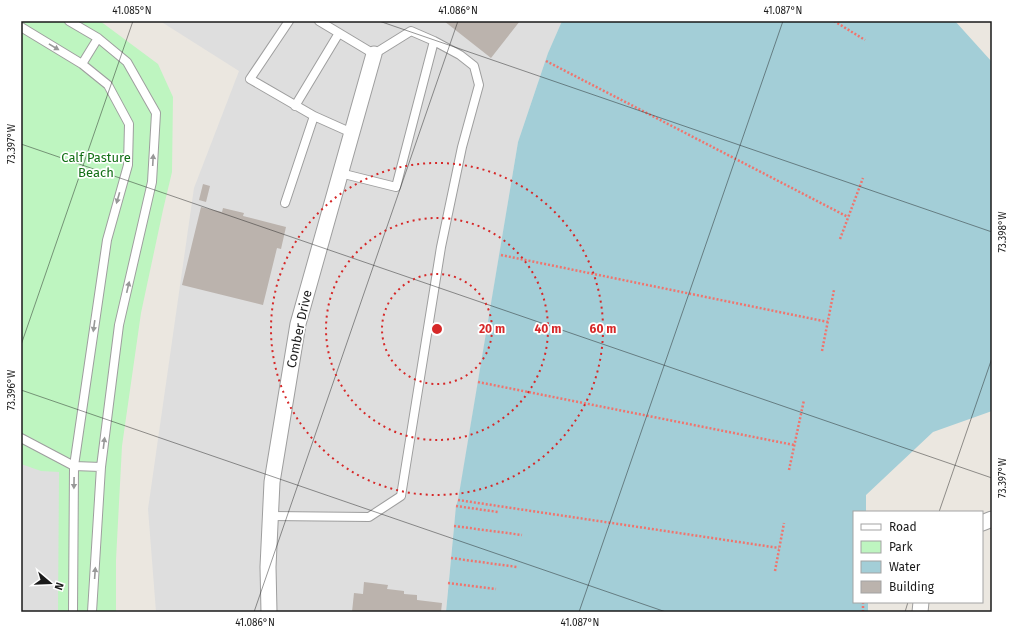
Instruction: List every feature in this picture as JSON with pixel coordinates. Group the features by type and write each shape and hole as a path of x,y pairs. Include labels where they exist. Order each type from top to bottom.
{"street":[{"name":"Comber Drive","path":"269,612 268,567 272,482 298,324 374,54"},
{"path":"983,524 992,519"}],"lane":[{"path":"69,21 98,38 127,62 156,113 152,182 119,325 101,467 92,612"},
{"path":"289,21 250,79 295,106 352,133"},
{"path":"271,516 369,517 401,496 441,247 462,147 479,85 474,66 460,55 411,31 374,54 320,21"},
{"path":"21,27 82,64 108,85 129,124 128,165 107,240 74,466 73,612"},
{"path":"295,106 340,33"},
{"path":"82,64 98,38"},
{"path":"340,173 396,187 434,41"},
{"path":"286,203 314,116"},
{"path":"22,437 74,466 101,467"}],"path":[{"path":"834,21 865,40"},
{"path":"546,61 848,217"},
{"path":"840,239 863,178"},
{"path":"501,255 828,322"},
{"path":"822,351 834,290"},
{"path":"478,382 794,445"},
{"path":"789,470 804,400"},
{"path":"458,500 779,548"},
{"path":"456,506 498,512"},
{"path":"775,571 784,523"},
{"path":"454,526 522,535"},
{"path":"451,558 517,568"},
{"path":"448,583 496,589"}],"green space":[{"name":"Calf Pasture Beach","path":"21,21 100,21 158,64 173,97 172,172 141,313 122,446 116,560 116,612 21,612"}],"shaded area":[{"path":"160,21 562,21 548,53 518,142 454,526 446,612 156,612 148,509 194,188 239,71"},
{"path":"21,464 41,471 59,472 58,612 21,612"}],"water":[{"path":"562,21 955,21 992,62 992,411 933,432 866,495 866,511 853,511 853,603 868,603 868,612 446,612 456,506 518,142 548,53"}],"building":[{"path":"444,21 520,21 491,58"},
{"path":"203,184 210,186 206,202 199,200"},
{"path":"201,207 222,212 223,208 244,213 243,216 286,227 281,249 277,248 263,305 182,285"},
{"path":"364,582 388,585 387,589 404,591 404,594 417,595 417,600 442,603 441,612 352,612 354,593 363,594"}]}
